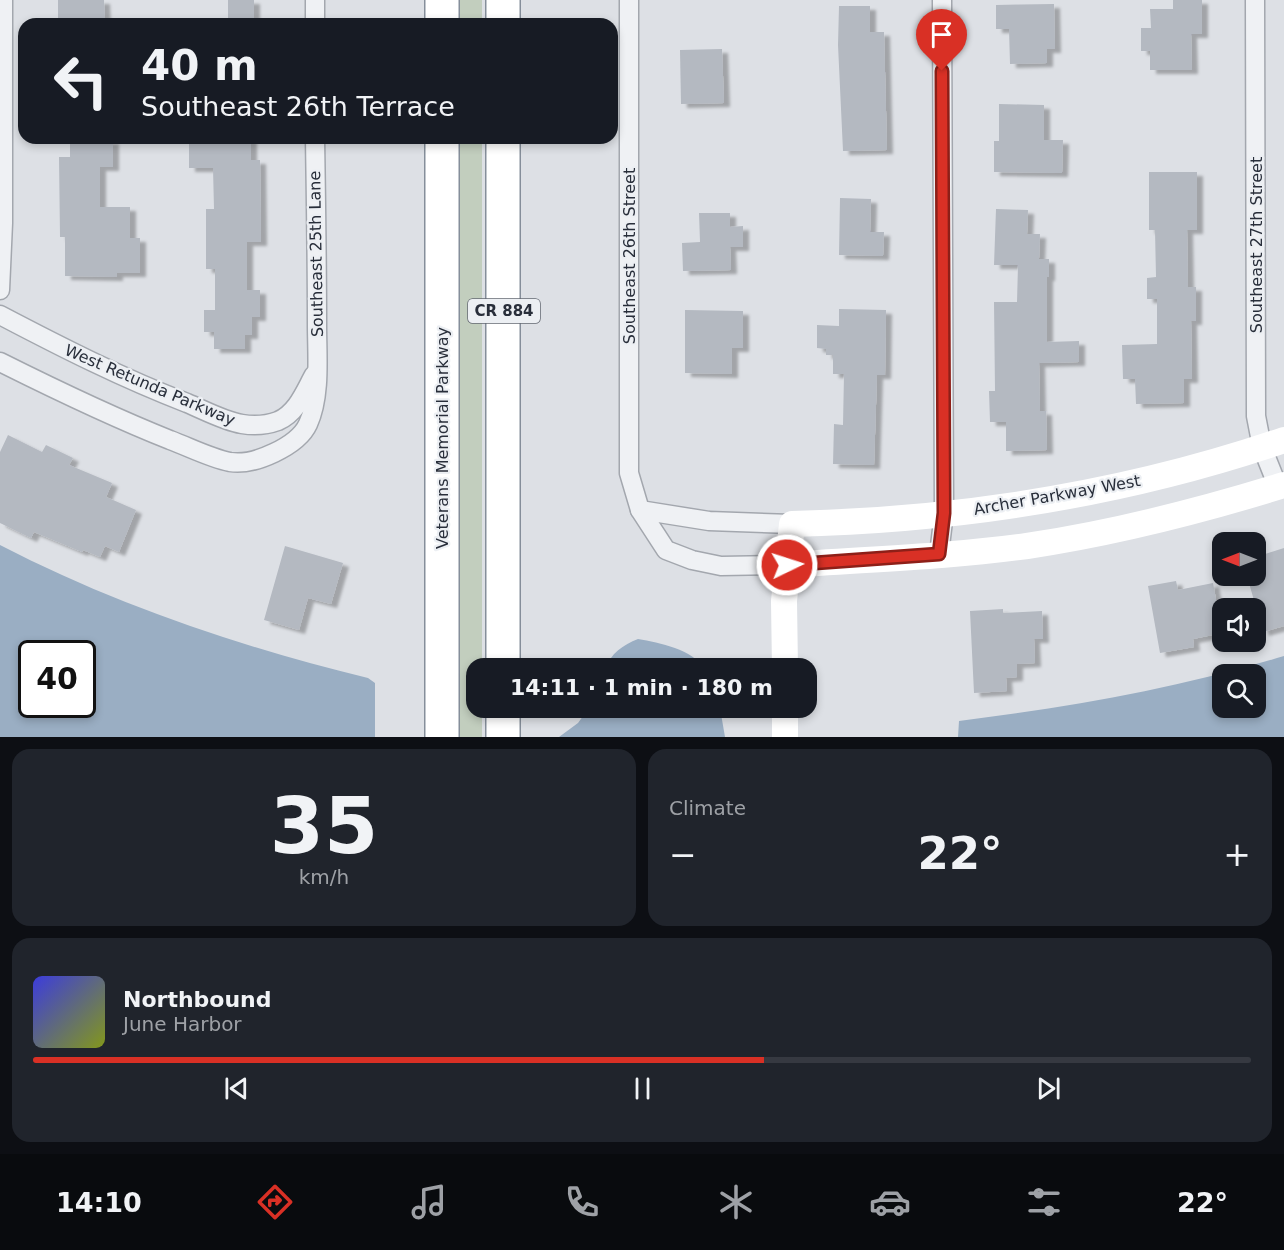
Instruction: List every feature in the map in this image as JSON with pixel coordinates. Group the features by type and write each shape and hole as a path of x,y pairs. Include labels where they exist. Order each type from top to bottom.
{"highway":[{"path":"442,0 442,18"},
{"path":"503,0 503,18"},
{"name":"Veterans Memorial Parkway","path":"442,144 442,737"},
{"name":"CR 884","path":"503,144 503,658"},
{"path":"504,191 525,425 525,658"},
{"path":"503,718 503,737"},
{"path":"525,718 525,737"}],"street":[{"path":"0,290 3,223 3,0"},
{"path":"315,0 315,18"},
{"name":"Southeast 26th Street","path":"629,0 629,473 640,510"},
{"path":"939,554 944,513 942,0"},
{"name":"Southeast 27th Street","path":"1255,0 1256,416 1273,444 1281,486"},
{"name":"Southeast 25th Lane","path":"315,144 316,370"},
{"name":"West Retunda Parkway","path":"0,315 75,354 156,391 240,424 258,425 280,420 292,411 301,399 316,370"},
{"path":"0,362 127,423 231,462 259,458 278,452 292,444 308,426 316,402 316,370"},
{"name":"Archer Parkway West","path":"640,510 709,521 792,524 944,513 1101,491 1273,444"},
{"path":"640,510 666,550 692,560 721,566 787,565 1027,546 1130,527 1281,486"},
{"path":"784,658 784,602 792,524"},
{"path":"785,718 785,737"}],"green space":[{"path":"458,0 482,0 482,18 458,18"},
{"path":"458,144 482,144 482,658 466,658 466,718 482,718 482,737 458,737"}],"water":[{"path":"0,545 89,587 180,622 273,653 368,678 375,683 375,737 0,737"},
{"path":"638,639 665,645 694,658 611,658 627,644"},
{"path":"1284,656 1284,737 958,737 959,721 1123,696 1212,676 1212,718 1266,718 1266,664 1257,664"},
{"path":"582,718 722,718 725,737 559,737"}],"building":[{"path":"58,0 104,0 105,18 58,18"},
{"path":"228,0 254,0 254,18 228,18"},
{"path":"1173,0 1202,0 1202,34 1191,34 1192,70 1150,70 1150,51 1141,51 1141,28 1151,28 1150,9 1173,9"},
{"path":"1054,4 1055,49 1047,49 1047,63 1010,64 1009,29 996,29 996,5"},
{"path":"839,6 870,6 870,32 884,32 887,150 843,151 838,45"},
{"path":"722,49 724,103 681,104 680,50"},
{"path":"999,104 1044,105 1044,140 1063,140 1062,173 994,172 994,141 999,141"},
{"path":"70,144 113,144 113,167 100,167 100,207 130,207 130,238 140,238 140,273 117,273 117,277 65,276 65,237 60,237 59,157 70,157"},
{"path":"189,144 251,144 251,160 260,160 261,242 247,242 247,290 260,290 260,317 252,317 252,335 245,335 245,349 214,349 214,332 204,332 204,310 215,310 215,269 206,269 206,209 214,209 213,168 189,168"},
{"path":"1149,172 1197,172 1197,230 1187,230 1188,287 1196,287 1196,321 1191,321 1192,379 1184,379 1184,403 1136,404 1135,379 1123,379 1122,345 1157,344 1157,299 1147,299 1147,278 1156,277 1155,230 1149,230"},
{"path":"840,198 871,199 870,232 884,232 883,256 839,255"},
{"path":"996,209 1028,210 1027,234 1040,234 1039,259 1049,259 1047,342 1079,341 1079,362 1039,363 1040,411 1046,411 1047,450 1006,451 1006,422 990,422 989,391 995,391 994,302 1017,302 1018,265 994,265"},
{"path":"699,213 730,213 730,227 743,226 743,247 730,247 731,270 683,271 682,243 700,242"},
{"path":"839,309 886,310 885,375 877,375 874,465 833,464 834,424 843,425 844,374 833,374 833,355 826,355 826,349 817,348 817,325 839,326"},
{"path":"685,310 743,311 743,348 732,348 732,374 685,373"},
{"path":"8,435 42,452 46,445 73,458 69,465 112,483 106,497 136,510 119,552 105,546 100,557 34,532 31,538 0,523 0,452"},
{"path":"285,546 343,563 331,604 308,598 299,630 264,620"},
{"path":"1284,548 1284,626 1266,631 1266,598 1253,598 1250,586 1266,586 1266,554"},
{"path":"1176,581 1178,590 1212,583 1216,598 1212,598 1212,635 1193,639 1194,647 1160,653 1148,586"},
{"path":"1003,609 1003,613 1042,611 1043,639 1034,639 1035,663 1017,664 1017,677 1006,678 1007,691 974,693 970,611"}],"route":[{"path":"787,565 939,554 944,513 942,71"}]}
